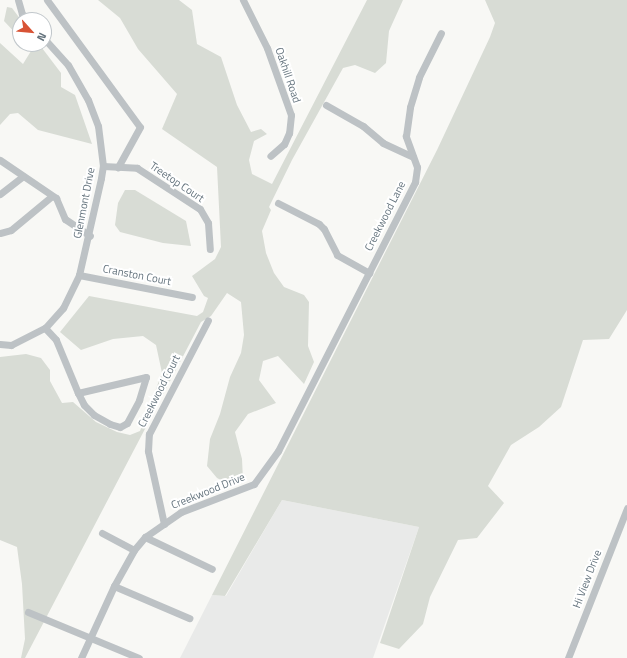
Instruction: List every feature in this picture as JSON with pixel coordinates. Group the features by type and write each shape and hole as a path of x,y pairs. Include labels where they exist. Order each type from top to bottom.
{"street":[{"path":"18,0 21,12"},
{"path":"47,0 140,127 118,167"},
{"name":"Oakhill Road","path":"243,0 267,48 291,115 287,138 270,156"},
{"name":"Creekwood Lane","path":"369,273 415,182 417,167 406,136 410,107 419,76 441,33"},
{"name":"Glenmont Drive","path":"0,344 11,345 45,328 63,308 79,275 90,236 103,166 98,126 88,100 68,65 52,47"},
{"path":"326,105 363,126 383,144 413,157"},
{"path":"0,160 52,196 65,219 90,236"},
{"name":"Treetop Court","path":"103,166 137,168 200,209 208,223 210,248"},
{"path":"0,194 23,176"},
{"path":"0,233 11,230 52,196"},
{"path":"278,204 319,224 324,229 337,255 369,273"},
{"name":"Creekwood Drive","path":"81,658 114,586 134,550 145,537 181,512 254,484 278,452 369,273"},
{"name":"Cranston Court","path":"79,275 192,297"},
{"name":"Creekwood Court","path":"164,524 148,451 149,434 208,320"},
{"path":"45,328 56,340 78,393 94,415 120,427 127,423 139,400 146,377 78,393"},
{"name":"Hi View Drive","path":"568,658 627,508"},
{"path":"102,534 134,550"},
{"path":"145,537 212,569"},
{"path":"114,586 189,618"},
{"path":"28,612 90,636 139,658"}],"shaded area":[{"path":"98,0 179,0 192,10 197,44 221,57 237,105 251,132 261,129 267,134 254,141 249,160 252,174 272,184 367,0 403,0 389,31 386,63 375,73 355,65 343,68 292,160 269,207 271,210 262,231 266,253 274,273 284,287 304,295 309,302 308,346 314,362 304,384 278,356 263,361 259,380 276,403 248,414 235,432 242,459 243,480 229,484 217,478 207,466 210,439 220,414 230,377 241,353 244,335 241,302 227,293 211,316 201,322 25,658 21,658 25,639 22,584 17,547 0,540 0,357 26,354 41,358 50,370 50,381 62,403 73,402 96,422 117,432 130,435 140,431 162,373 156,345 143,336 113,339 81,350 60,332 89,296 197,316 203,312 208,298 204,296 192,276 215,259 221,247 217,167 162,129 177,94 138,49 120,18"},
{"path":"485,0 627,0 627,310 609,339 583,340 561,407 539,427 511,445 488,486 504,503 477,538 458,540 430,597 423,624 399,649 380,643 419,527 282,500 225,596 212,595 437,150 490,37 495,23"},
{"path":"7,7 12,8 15,12 12,12 12,30 4,21"},
{"path":"0,43 23,64 30,52 45,52 61,73 61,87 75,95 92,144 38,130 18,113 10,114 0,125"},
{"path":"125,190 135,190 186,221 191,246 163,243 120,232 115,225 118,203"},
{"path":"282,500 419,527 373,658 180,658 212,595 226,596"}]}
